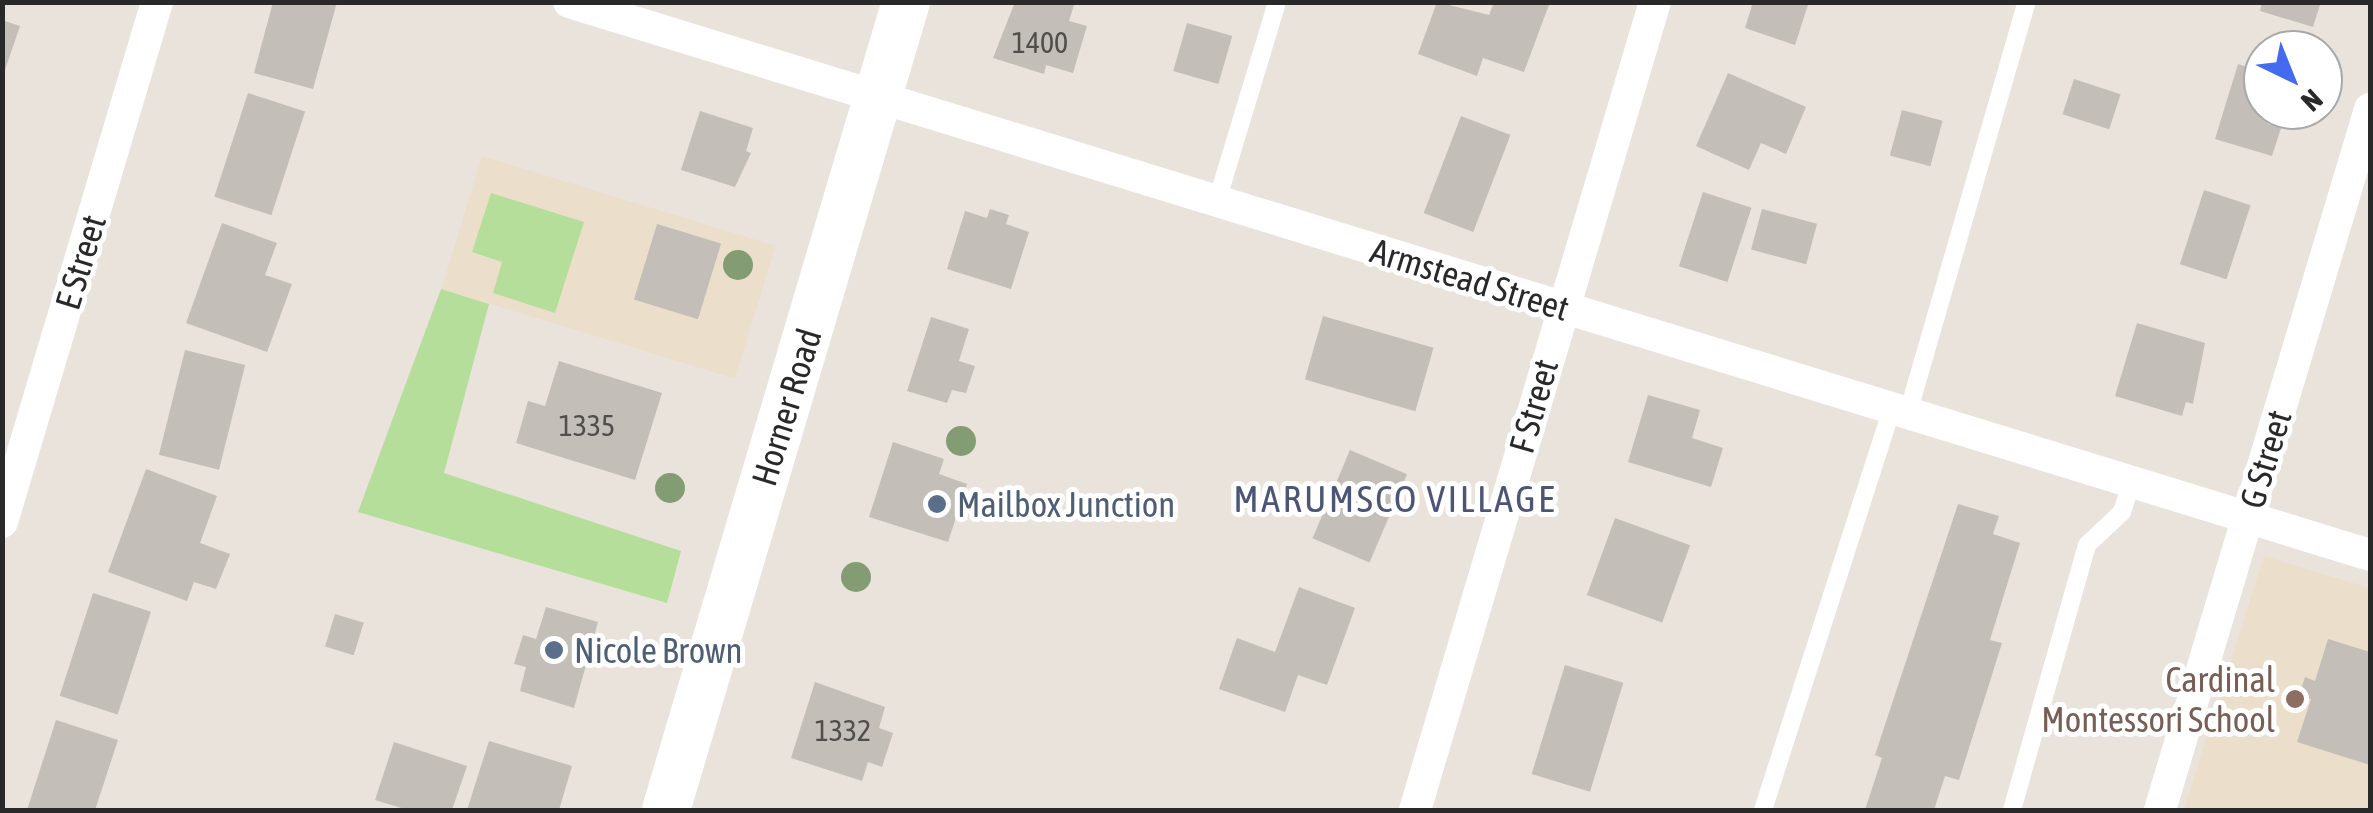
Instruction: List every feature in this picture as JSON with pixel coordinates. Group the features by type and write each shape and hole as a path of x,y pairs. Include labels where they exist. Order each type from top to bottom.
{"main road":[{"name":"Horner Road","path":"666,810 906,2"}],"street":[{"name":"E Street","path":"2,522 157,2"},
{"name":"Armstead Street","path":"570,2 2370,555"},
{"name":"F Street","path":"1415,810 1561,307 1655,2"},
{"name":"G Street","path":"2160,810 2370,109"}],"lane":[{"path":"1218,202 1276,2"},
{"path":"1764,810 1900,411 2027,2"},
{"path":"2012,810 2087,545 2122,512 2132,482"}],"shaded area":[{"path":"482,156 776,246 735,379 441,289"},
{"name":"Cardinal Montessori School","path":"2264,556 2370,588 2370,810 2184,810"}],"green space":[{"path":"491,193 584,222 555,313 493,293 502,262 472,252"},
{"path":"441,289 489,304 444,473 681,551 667,603 358,512"}],"building":[{"path":"273,2 337,2 313,89 254,73"},
{"path":"1015,2 1075,2 1069,21 1087,26 1073,73 1046,65 1044,74 993,58"},
{"path":"1437,2 1489,15 1494,2 1550,2 1524,72 1483,58 1477,76 1418,54"},
{"path":"1753,2 1809,2 1795,45 1745,28"},
{"path":"2262,2 2321,2 2313,27 2260,11"},
{"path":"2,20 20,26 3,76 2,75"},
{"path":"1187,23 1232,36 1218,84 1173,71"},
{"path":"2238,64 2243,66 2243,130 2280,130 2272,156 2215,139"},
{"path":"1728,73 1806,107 1786,154 1761,143 1749,170 1696,146"},
{"path":"2074,79 2121,94 2109,129 2063,114"},
{"path":"248,93 305,112 271,215 214,197"},
{"path":"1902,110 1943,121 1930,166 1890,155"},
{"path":"700,111 753,128 746,151 751,153 735,187 681,170"},
{"path":"1461,116 1510,135 1473,232 1424,213"},
{"path":"2204,190 2251,205 2226,279 2180,264"},
{"path":"1703,192 1752,208 1727,282 1679,266"},
{"path":"990,209 1009,215 1006,224 1029,232 1011,289 947,269 965,211 987,218"},
{"path":"1762,209 1817,224 1806,264 1751,250"},
{"path":"222,223 277,243 265,275 292,284 267,352 186,323"},
{"path":"657,224 721,244 698,319 634,300"},
{"path":"1323,316 1434,348 1415,411 1305,379"},
{"path":"931,317 969,329 959,361 975,366 966,393 952,390 947,403 907,391"},
{"path":"2137,323 2205,343 2193,404 2186,402 2182,416 2115,396"},
{"path":"185,350 245,365 219,470 159,455"},
{"path":"559,361 662,393 635,480 516,443 528,401 545,406"},
{"path":"1648,395 1700,410 1692,438 1723,448 1711,487 1628,462"},
{"path":"893,442 944,459 939,474 967,484 948,542 869,517"},
{"path":"1350,450 1407,474 1370,563 1312,538"},
{"path":"146,469 217,496 200,543 230,554 216,589 194,582 187,601 108,572"},
{"path":"1958,504 1999,516 1993,534 2020,543 1990,640 2002,643 1959,780 1945,776 1934,810 1865,810 1882,758 1875,755"},
{"path":"1615,518 1690,545 1662,622 1587,595"},
{"path":"1299,587 1355,608 1327,685 1298,675 1285,712 1219,689 1237,638 1275,652"},
{"path":"93,593 151,612 118,715 60,696"},
{"name":"Nicole Brown","path":"546,607 598,622 574,708 520,691 526,667 514,664 523,635 536,639"},
{"path":"335,614 364,623 354,655 325,647"},
{"path":"2328,639 2370,652 2370,765 2297,742 2311,699 2299,696 2305,677 2315,681"},
{"path":"1565,665 1623,683 1590,792 1532,774"},
{"path":"815,682 885,707 879,728 893,733 882,767 868,762 862,781 791,758"},
{"path":"56,720 118,740 95,810 27,810"},
{"path":"489,741 572,766 559,810 467,810"},
{"path":"394,742 467,766 452,810 408,810 375,800"}],"place":[{"name":"Mailbox Junction","path":"937,504"},
{"name":"Nicole Brown","path":"554,650"},
{"name":"Cardinal Montessori School","path":"2295,699"}],"district":[{"name":"MARUMSCO VILLAGE","path":"1395,499"}]}
